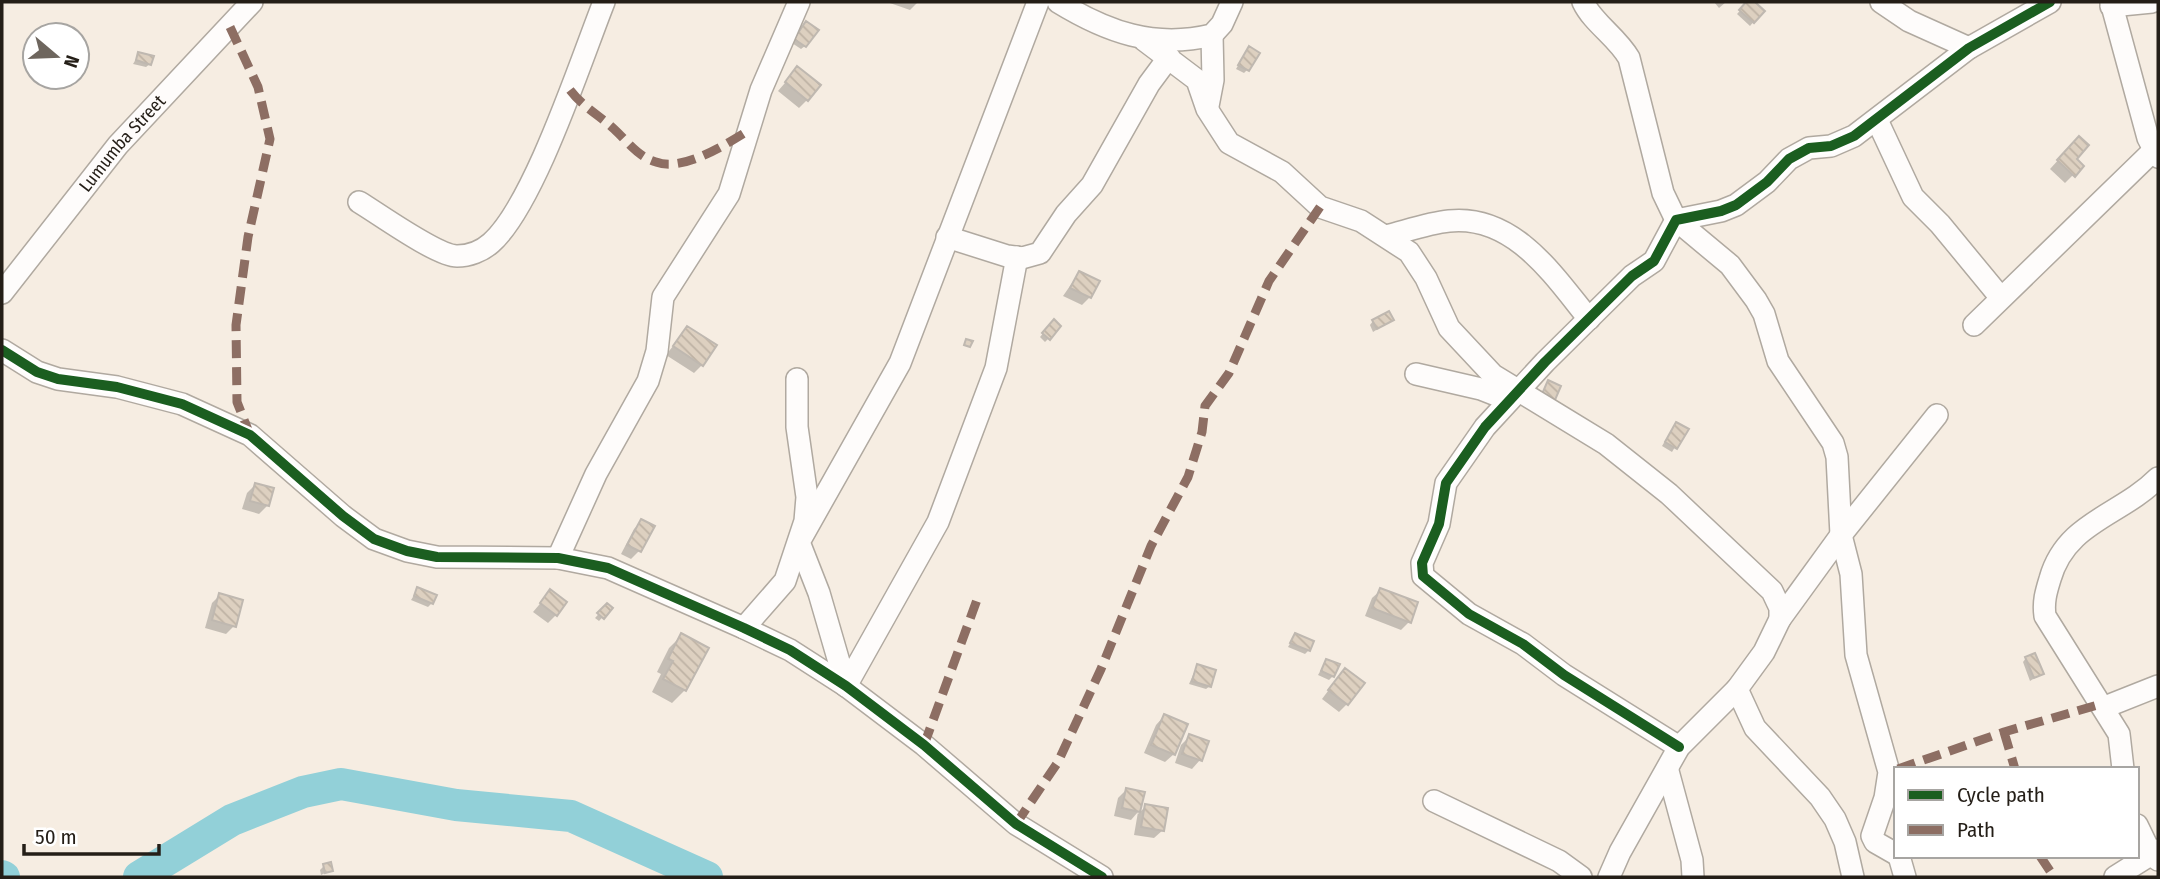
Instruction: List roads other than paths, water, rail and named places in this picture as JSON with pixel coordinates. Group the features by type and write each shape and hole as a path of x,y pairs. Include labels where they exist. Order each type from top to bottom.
{"street":[{"name":"Lumumba Street","path":"2,293 118,145 252,2"},
{"path":"359,202 449,256 473,254 491,243 514,216 541,158 604,2"},
{"path":"558,558 596,474 648,381 657,351 663,297 729,194 757,100 799,2"},
{"path":"799,542 900,363 1038,2"},
{"path":"1058,2 1110,31 1144,40 1192,40 1212,35 1222,24 1232,2"},
{"path":"1583,2 1587,10 1619,41 1629,58 1663,193 1676,220 1730,265 1756,300 1764,314 1778,362 1833,443 1837,457 1841,534 1851,574 1856,655 1889,772 1885,798 1872,836 1875,842 1894,853"},
{"path":"1881,2 1909,20 1969,48"},
{"path":"1676,220 1721,211 1736,205 1767,182 1789,159 1809,148 1830,146 1877,120 1969,48 2050,2"},
{"path":"1975,325 2156,153 2148,138 2111,4 2152,2"},
{"path":"1207,109 1213,80 1212,35"},
{"path":"1144,40 1196,80 1207,109 1228,143 1247,156 1282,172 1320,206 1361,221 1409,252 1426,278 1449,328 1493,375 1515,396 1606,444 1669,494 1772,591 1780,608 1780,619"},
{"path":"947,237 1017,257 1040,253 1066,214 1092,185 1149,84 1169,57"},
{"path":"1877,120 1913,197 1940,224 2001,298"},
{"path":"1386,236 1448,220 1484,225 1529,249 1589,319"},
{"path":"1676,220 1654,261 1632,276 1485,427 1446,483 1439,524 1422,563 1423,576 1469,614 1523,644 1564,675 1679,747"},
{"path":"846,686 941,513 996,368 1017,257"},
{"path":"2,350 37,372 58,379 117,387 182,404 250,435 342,516 374,539 407,551 437,556 558,558 608,568 790,650 846,686 924,745 1016,824 1102,877"},
{"path":"1416,374 1515,396"},
{"path":"744,628 786,581 806,521 807,497 797,428 797,379"},
{"path":"1609,877 1620,852 1668,771 1679,747 1737,689 1764,652 1780,619 1841,534 1937,415"},
{"path":"2123,767 2119,734 2105,707 2045,616 2043,602 2054,563 2069,541 2081,530 2140,495 2158,478"},
{"path":"799,542 819,593 846,686"},
{"path":"2105,707 2158,686"},
{"path":"1737,689 1755,728 1820,797 1835,818 1845,842 1853,877"},
{"path":"1668,771 1692,860 1693,877"},
{"path":"1434,801 1559,861 1581,877"},
{"path":"2115,877 2156,855 2139,828"},
{"path":"1898,858 1905,877"}],"waterway":[{"path":"139,877 232,820 303,792 341,784 456,805 571,816 707,877"}]}
